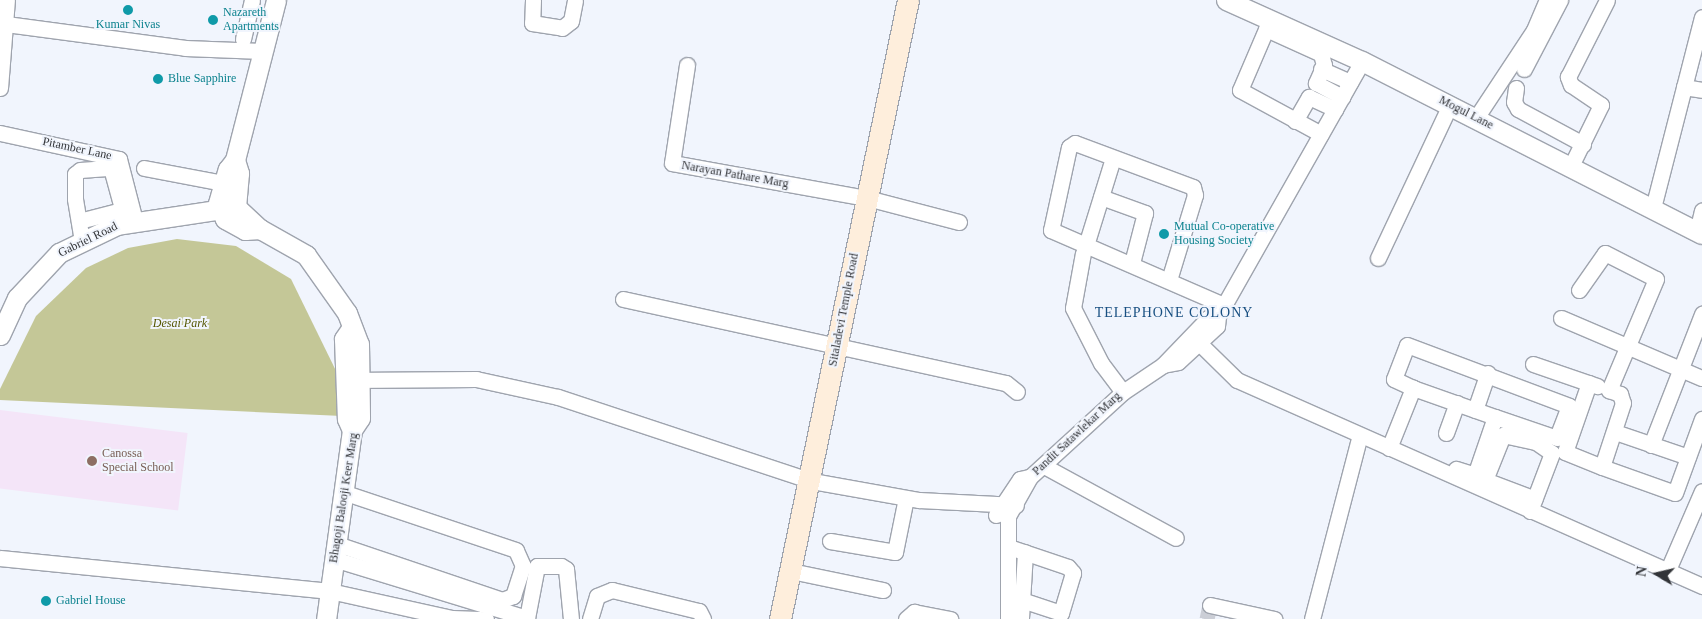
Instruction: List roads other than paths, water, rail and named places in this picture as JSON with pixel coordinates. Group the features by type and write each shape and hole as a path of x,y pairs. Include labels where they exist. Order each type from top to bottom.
{"main road":[{"name":"Sitaladevi Temple Road","path":"780,619 812,481 836,347 908,0"}],"street":[{"path":"0,88 7,0"},
{"path":"243,39 252,0"},
{"path":"276,0 235,160 223,182 231,210 245,230 260,229 306,255 347,313 350,330 359,344 355,379 476,379 558,397 812,481 906,498 1006,510 1015,618"},
{"path":"533,0 532,22 562,28 571,21 575,0"},
{"path":"1476,118 1534,30 1547,0"},
{"path":"1524,69 1560,0"},
{"path":"1571,166 1600,105 1571,85 1568,77 1608,0"},
{"name":"Mogul Lane","path":"1234,2 1268,24 1362,61 1700,233"},
{"path":"1653,208 1702,18"},
{"path":"1268,24 1240,90 1321,134"},
{"path":"3,34 185,48 262,51"},
{"path":"1292,35 1321,54 1322,69 1316,84 1339,103"},
{"name":"Pandit Satawlekar Marg","path":"1006,510 1020,479 1030,477 1044,466 1123,392 1163,365 1178,362 1196,340 1217,326 1222,311 1362,61"},
{"name":"Narayan Pathare Marg","path":"688,66 672,164 687,174 866,198 959,222"},
{"path":"1322,69 1350,82"},
{"path":"1684,86 1702,90"},
{"path":"1516,88 1518,109 1583,144"},
{"path":"1295,121 1309,97 1339,103"},
{"path":"1378,258 1450,105"},
{"name":"Pitamber Lane","path":"0,133 119,159 132,218"},
{"path":"1169,280 1195,195 1193,187 1075,143 1069,147 1050,223 1051,230 1085,248 1132,262 1169,280 1222,311"},
{"path":"1113,158 1085,248 1073,308 1097,356 1123,392"},
{"path":"231,210 239,173 235,160"},
{"path":"82,241 74,182 80,170 110,168 132,218"},
{"path":"144,168 223,182"},
{"path":"132,218 137,182"},
{"path":"1101,197 1146,212 1132,262"},
{"name":"Gabriel Road","path":"0,335 6,308 59,252 132,218 231,210"},
{"path":"1700,233 1702,211"},
{"path":"78,221 132,218"},
{"path":"1579,290 1605,253 1655,275 1609,390"},
{"path":"623,298 836,347 1006,383 1017,392"},
{"path":"1651,444 1702,314"},
{"path":"1561,318 1702,378"},
{"path":"1196,340 1237,380 1360,435 1404,448 1472,476 1477,472 1495,417"},
{"path":"1407,345 1488,373 1569,406 1557,438 1413,388 1394,379 1407,345"},
{"path":"1533,364 1609,390 1623,398 1615,432 1602,468"},
{"path":"1476,410 1488,373"},
{"name":"Bhagoji Balooji Keer Marg","path":"326,619 352,430 360,418 355,379"},
{"path":"1589,383 1565,452 1602,468 1673,493 1702,418"},
{"path":"1390,443 1413,388"},
{"path":"1446,433 1457,403"},
{"path":"1615,432 1688,458"},
{"path":"1312,619 1360,435"},
{"path":"1483,484 1503,435 1536,442 1552,453 1533,505"},
{"path":"1390,443 1533,505 1667,572 1702,586"},
{"path":"1044,466 1176,538"},
{"path":"1667,572 1702,491"},
{"path":"336,552 502,600 513,596 523,566 516,550 343,492"},
{"path":"830,540 895,552 906,498"},
{"path":"1008,547 1068,567 1073,576 1061,613 1022,600"},
{"path":"336,552 480,613 527,618 537,566 560,566 566,569 571,619"},
{"path":"1015,618 1022,600 1025,552"},
{"path":"0,558 330,591 452,618 480,613"},
{"path":"791,571 882,590"},
{"path":"590,619 597,596 612,590 699,611 703,619"},
{"path":"1210,605 1274,619"},
{"path":"906,619 914,612 950,619"}],"tunnel":[{"path":"1207,619 1210,605"}],"place":[{"name":"Kumar Nivas","path":"128,10"},
{"name":"Nazareth Apartments","path":"213,20"},
{"name":"Blue Sapphire","path":"158,79"},
{"name":"Mutual Co-operative Housing Society","path":"1164,234"},
{"name":"Canossa Special School","path":"92,461"},
{"name":"Gabriel House","path":"46,601"}],"district":[{"name":"TELEPHONE COLONY","path":"1174,313"}],"park label":[{"name":"Desai Park","path":"180,324"}]}
